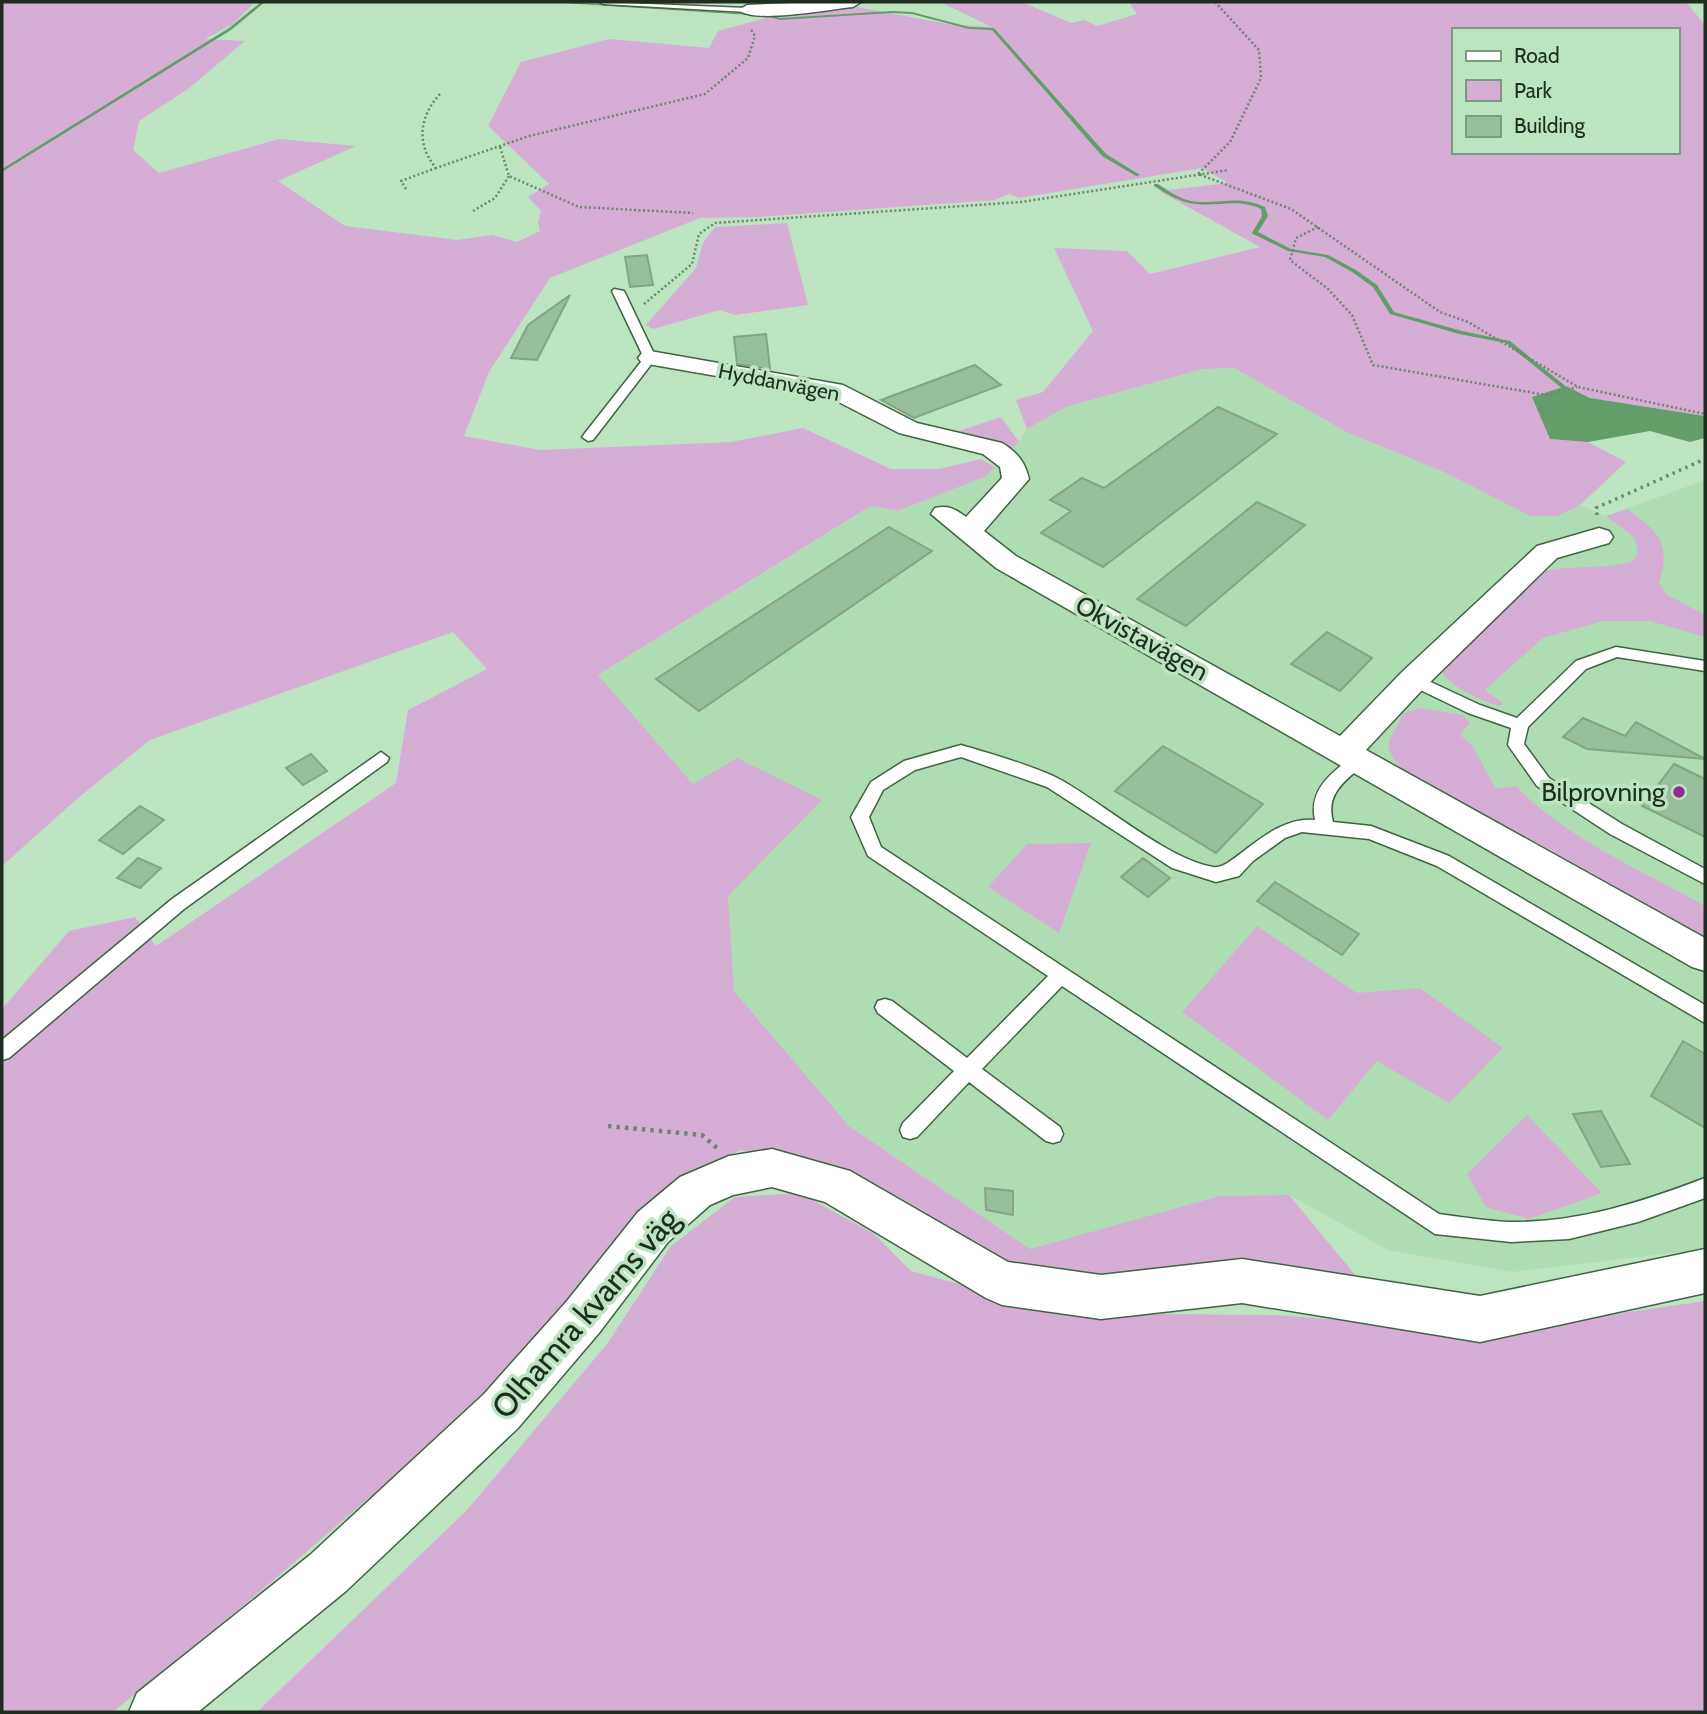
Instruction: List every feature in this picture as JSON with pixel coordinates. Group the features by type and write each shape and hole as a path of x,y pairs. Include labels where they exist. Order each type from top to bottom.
{"street":[{"path":"752,10 787,10 853,2"},
{"name":"Hyddanvägen","path":"650,358 834,390 862,400 897,424 992,448 1008,457 1015,466 1016,479 957,523"},
{"name":"Okvistavägen","path":"957,523 1006,562 1705,956"},
{"path":"1352,755 1413,680 1547,552 1599,537"},
{"name":"Olhamra kvarns väg","path":"156,1712 328,1573 501,1411 583,1317 653,1227 695,1191 729,1176 772,1168 835,1185 1002,1283 1101,1297 1242,1280 1480,1319 1705,1271"}],"lane":[{"path":"603,2 752,10"},
{"path":"589,437 650,358 618,291"},
{"path":"1705,666 1616,652 1581,666 1520,725 1516,745 1543,782 1616,829 1705,877"},
{"path":"1413,680 1474,709 1520,725"},
{"path":"1705,1015 1443,861 1371,833 1302,825 1279,833 1247,856 1233,871 1216,875 1178,863 1053,782 961,751 910,765 877,786 860,817 874,851 1436,1224 1521,1233 1575,1228 1634,1216 1705,1188"},
{"path":"1325,826 1319,808 1325,790 1352,755"},
{"path":"2,1052 178,904 381,758"},
{"path":"910,1130 1061,975"},
{"path":"885,1007 1053,1134"}],"path":[{"path":"1198,174 1230,142 1261,78 1259,50 1215,2"},
{"path":"406,189 401,181 529,136 705,94 748,58 755,36 748,24 752,10"},
{"path":"436,168 428,160 421,132 425,109 440,94"},
{"path":"500,147 509,176 579,207 693,213"},
{"path":"630,316 692,264 695,237 705,226 715,223 1021,202 1229,170"},
{"path":"1198,174 1291,209 1440,312 1468,322 1575,388 1705,414"},
{"path":"473,211 495,198 509,176"},
{"path":"1318,228 1297,238 1290,260 1328,289 1352,315 1373,365 1546,395 1575,388"},
{"path":"1599,537 1596,508 1705,459"},
{"path":"608,1126 702,1135 721,1153"}],"shaded area":[{"path":"1234,368 1348,433 1444,472 1530,516 1558,516 1580,505 1606,516 1705,480 1705,1249 1512,1272 1388,1250 1289,1195 1220,1197 1030,1249 849,1126 734,991 727,896 821,800 694,785 597,676 872,506 898,511 987,476 1019,442 1027,429 1066,407 1202,369"},
{"path":"1566,386 1590,398 1705,416 1705,438 1690,442 1650,431 1588,442 1550,439 1532,397"}],"green space":[{"path":"2,2 255,2 233,24 205,39 245,41 188,89 139,121 133,150 159,173 279,139 356,146 278,181 345,226 457,240 492,235 517,242 540,231 538,222 541,211 528,197 549,184 488,126 521,62 609,39 709,48 718,31 770,17 857,7 948,24 992,27 940,2 1022,2 1071,23 1084,20 1097,26 1137,14 1129,2 1686,2 1705,25 1705,416 1590,398 1566,386 1550,439 1588,442 1626,462 1580,505 1558,516 1530,516 1444,472 1348,433 1234,368 1202,369 1066,407 1027,429 1016,400 1043,392 1093,331 1054,248 1127,251 1150,274 1260,247 1159,191 1228,183 1202,168 1019,198 1009,194 995,200 760,217 700,218 550,278 489,372 464,436 540,450 731,442 803,428 891,469 939,469 981,459 995,467 987,476 898,511 871,506 598,675 693,784 737,758 822,800 728,896 734,991 849,1126 1030,1249 1220,1196 1289,1195 1357,1277 1093,1280 1021,1278 963,1250 855,1172 740,1150 661,1194 460,1420 214,1631 113,1712 2,1712 2,1009 69,931 135,917 156,946 396,783 408,710 487,669 453,632 150,740 78,798 2,866"},
{"path":"787,223 808,305 735,315 720,310 653,329 646,325 696,268 703,243 715,227"},
{"path":"1001,417 1019,442 1007,452 956,432"},
{"path":"1627,509 1647,524 1660,539 1664,558 1659,583 1666,594 1705,615 1705,637 1650,621 1603,621 1543,638 1485,690 1503,703 1500,706 1468,694 1442,673 1536,574 1633,561 1638,553 1635,538 1606,516"},
{"path":"1419,708 1463,715 1470,723 1460,735 1472,745 1496,789 1516,786 1557,822 1581,838 1705,906 1705,940 1406,773 1389,751 1390,739 1403,714"},
{"path":"1091,843 1059,933 988,887 1027,844"},
{"path":"1257,926 1357,993 1420,988 1503,1048 1449,1103 1377,1061 1328,1120 1182,1012"},
{"path":"1527,1115 1602,1193 1529,1219 1486,1207 1467,1174"},
{"path":"799,1193 873,1233 911,1271 1066,1313 1275,1315 1492,1332 1705,1301 1705,1712 257,1712 467,1510 607,1344 671,1246 735,1197"}],"building":[{"path":"647,255 653,285 630,287 625,257"},
{"path":"570,295 537,360 511,358 528,325"},
{"path":"766,334 770,369 737,364 734,337"},
{"path":"975,365 1001,385 914,418 881,400"},
{"path":"1218,407 1277,434 1103,567 1041,533 1071,511 1050,500 1082,478 1104,488"},
{"path":"1257,502 1305,525 1186,626 1137,599"},
{"path":"889,527 932,551 699,711 656,679"},
{"path":"1327,632 1372,658 1340,691 1291,664"},
{"name":"Bilprovning","path":"1583,718 1625,736 1636,722 1705,759 1587,749 1563,737"},
{"path":"1163,746 1263,804 1216,853 1115,791"},
{"path":"311,754 327,771 303,785 286,768"},
{"name":"Bilprovning","path":"1674,764 1705,779 1705,837 1642,806"},
{"path":"140,806 164,820 123,854 99,840"},
{"path":"138,858 161,868 140,888 117,878"},
{"path":"1143,858 1170,878 1148,897 1121,877"},
{"path":"1275,882 1359,934 1342,955 1257,901"},
{"path":"1683,1041 1705,1054 1705,1128 1651,1096"},
{"path":"1601,1111 1630,1164 1601,1167 1573,1114"},
{"path":"985,1188 1013,1191 1013,1215 986,1210"}],"waterway":[{"path":"2,171 230,29 263,2"},
{"path":"549,2 750,14"},
{"path":"762,14 780,19 912,13 969,28 993,29 1104,155 1138,175"},
{"path":"1156,185 1174,196 1195,203 1234,201 1263,208 1265,216 1255,233 1290,250 1326,256 1354,271 1375,286 1392,313 1461,333 1508,342 1571,393"}],"place":[{"name":"Bilprovning","path":"1679,792"}]}
